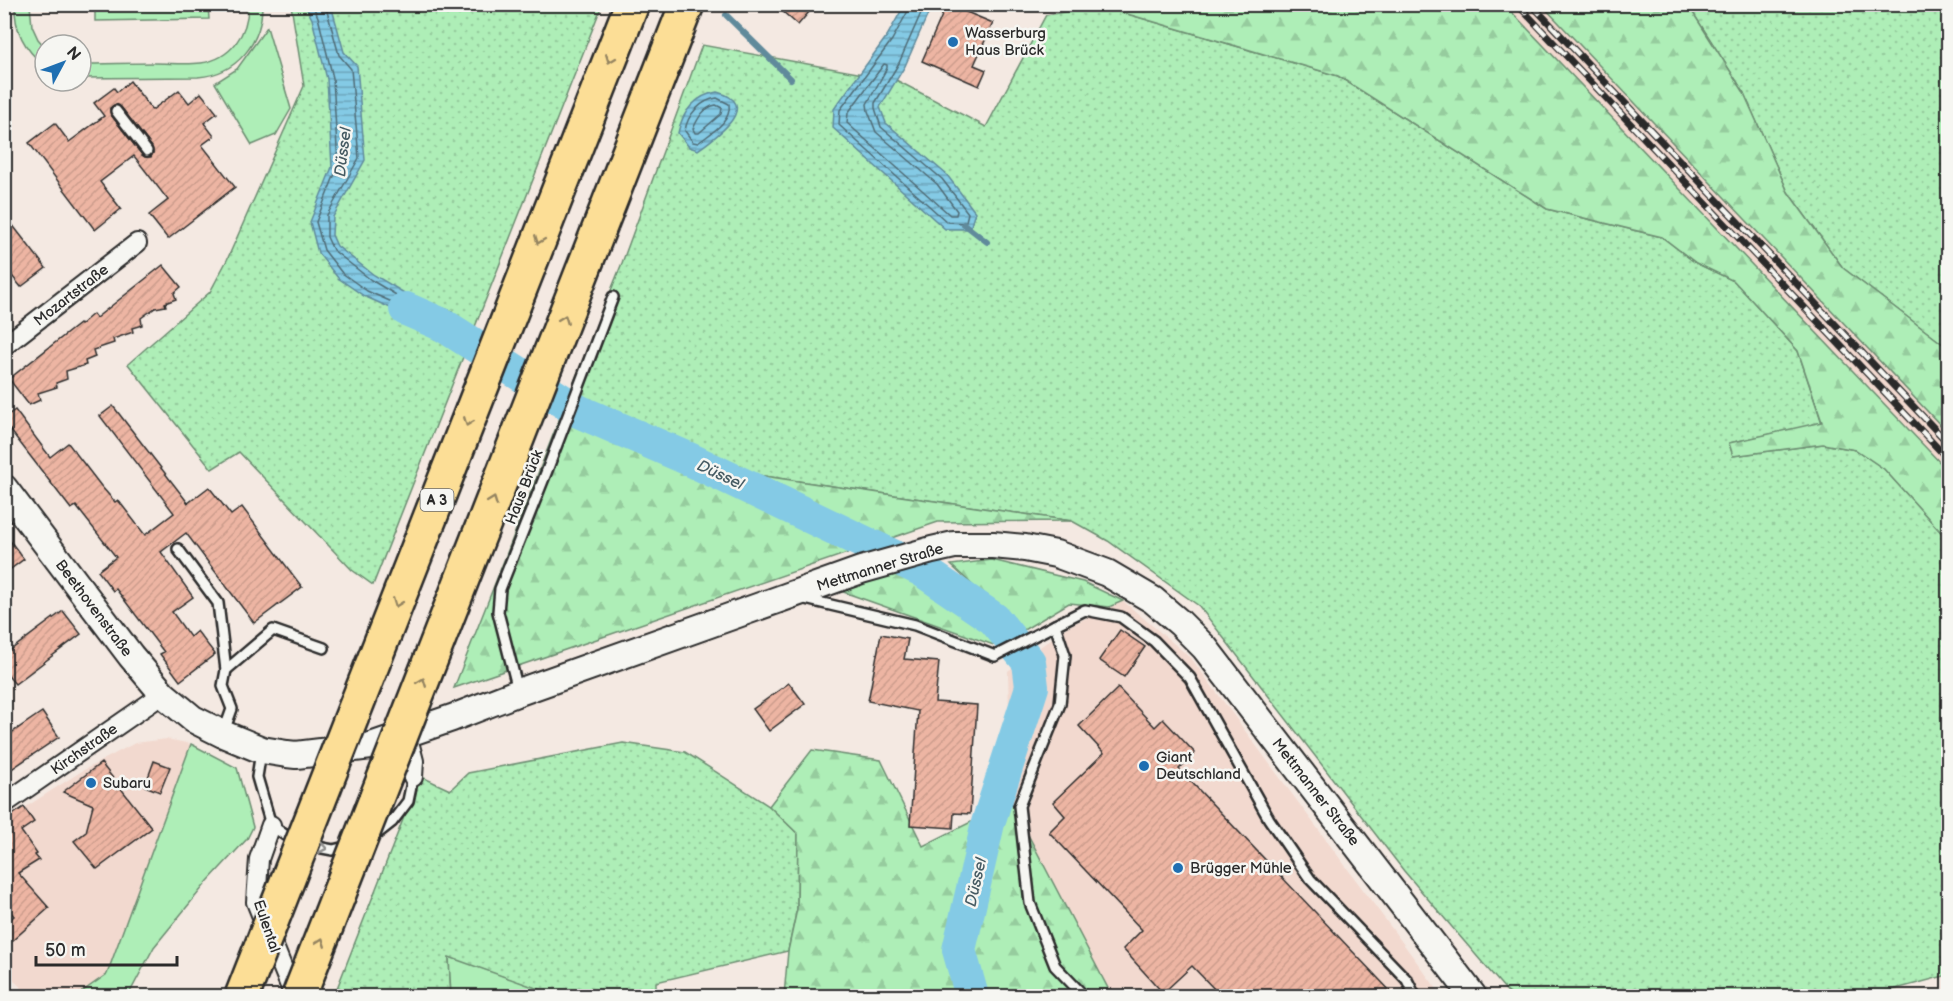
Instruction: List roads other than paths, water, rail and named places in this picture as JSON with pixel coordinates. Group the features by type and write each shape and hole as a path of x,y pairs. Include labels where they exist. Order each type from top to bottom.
{"highway":[{"name":"A 3","path":"242,996 632,4"},
{"path":"299,996 687,4"}],"main road":[{"name":"Beethovenstraße","path":"4,488 102,619 163,694 194,719"},
{"name":"Mettmanner Straße","path":"194,719 262,750 296,755 371,746 861,570 932,550 954,545 993,545 1056,554 1107,573 1153,600 1205,648 1473,996"}],"street":[{"name":"Mozartstraße","path":"4,346 137,243"},
{"name":"Kirchstraße","path":"4,804 163,694"},
{"path":"407,734 414,762 413,777"},
{"name":"Eulental","path":"272,825 259,859 256,902 294,996"}],"lane":[{"path":"116,111 147,151"},
{"name":"Haus Brück","path":"519,692 498,612 500,590 613,297"},
{"path":"178,549 218,603 226,670 223,686 232,710 223,734"},
{"path":"790,595 915,624 995,656 1085,610 1121,617 1154,641 1190,678 1269,819 1310,879 1407,980 1415,996"},
{"path":"1055,625 1065,656 1060,704 1019,806 1030,903 1055,966 1084,996"},
{"path":"226,670 273,630 324,648"},
{"path":"262,750 257,777 272,825 296,843 333,850 370,840 392,822 408,801 413,777"}],"water":[{"path":"905,4 932,5 905,66 880,107 886,123 947,175 975,212 970,229 945,229 833,128 834,109 887,36"},
{"path":"305,5 331,5 344,52 357,66 365,160 333,217 332,235 337,246 374,275 411,297 452,311 448,334 364,296 338,278 318,253 310,222 332,167 327,79 312,19"},
{"path":"717,92 730,97 736,104 736,112 732,121 698,150 689,147 678,133 683,118 696,101"}],"waterway":[{"path":"726,15 791,79"},
{"path":"964,224 987,242"},
{"name":"Düssel","path":"406,309 443,325 578,411 689,459 922,570 994,619 1029,662 1032,687 988,823 959,950 972,996"}],"railway":[{"path":"1517,4 1948,459"},
{"path":"1531,4 1948,443"}],"place":[{"name":"Wasserburg Haus Brück","path":"953,42"},
{"name":"Giant Deutschland","path":"1144,766"},
{"name":"Subaru","path":"91,783"},
{"name":"Brügger Mühle","path":"1178,868"}]}
